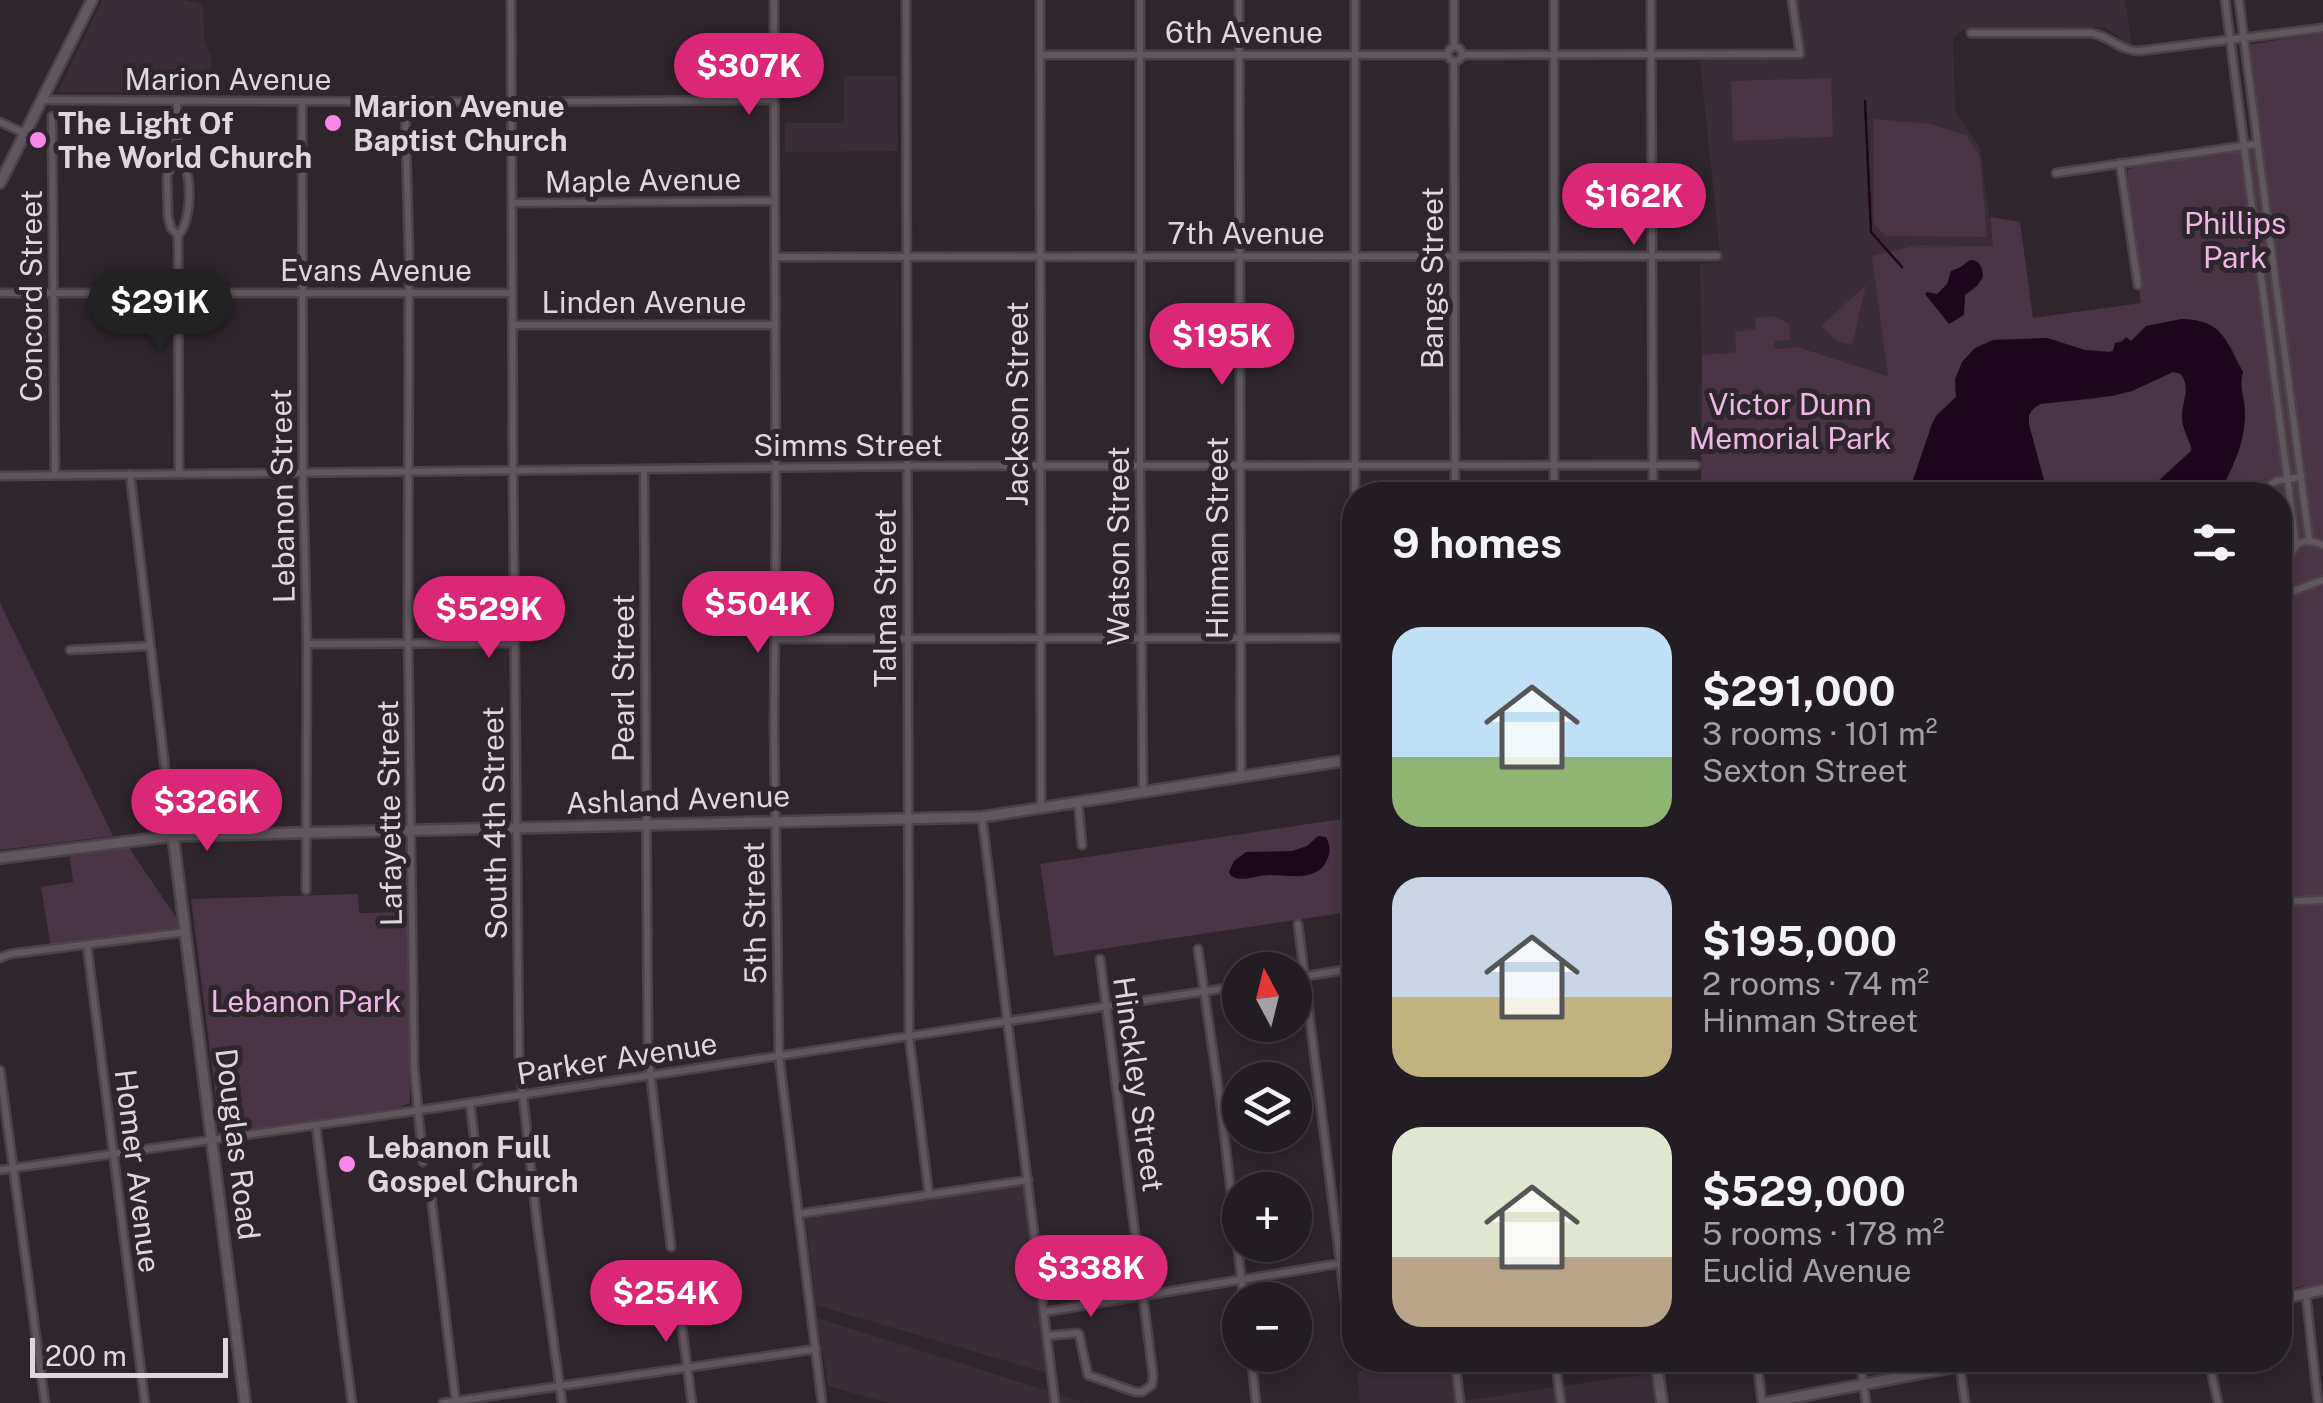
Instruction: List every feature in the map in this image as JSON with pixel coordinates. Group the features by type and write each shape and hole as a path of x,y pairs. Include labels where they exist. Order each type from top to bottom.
{"street":[{"path":"0,183 92,0"},
{"name":"South 4th Street","path":"512,0 519,1060 562,1403"},
{"name":"5th Street","path":"774,0 779,1056 822,1403"},
{"name":"Talma Street","path":"906,0 909,1036 929,1195"},
{"name":"Jackson Street","path":"1040,0 1041,808"},
{"name":"Watson Street","path":"1140,0 1142,792"},
{"name":"Hinman Street","path":"1239,0 1241,777"},
{"path":"1355,0 1355,482"},
{"path":"1454,0 1454,46"},
{"path":"1554,0 1554,482"},
{"path":"1651,0 1652,482"},
{"path":"1462,55 1800,54 1792,0"},
{"path":"2226,0 2288,482"},
{"path":"2239,0 2309,540"},
{"path":"1971,33 2091,33 2128,51 2323,28"},
{"path":"1454,46 1462,55"},
{"path":"1454,46 1449,49 1451,58 1460,60 1462,55"},
{"name":"6th Avenue","path":"1040,56 1354,54 1451,58"},
{"name":"Bangs Street","path":"1451,58 1455,482"},
{"name":"Marion Avenue","path":"41,100 774,100"},
{"name":"Lebanon Street","path":"302,101 306,890"},
{"path":"177,102 177,158 167,175 167,203 171,228 178,235 179,474"},
{"name":"Lafayette Street","path":"405,102 408,643 416,1111 423,1162"},
{"name":"Concord Street","path":"52,116 54,474"},
{"path":"0,122 24,134"},
{"path":"2056,172 2257,144"},
{"path":"177,158 188,174 188,218 178,235"},
{"path":"2120,164 2138,285"},
{"name":"Maple Avenue","path":"512,204 774,201"},
{"name":"7th Avenue","path":"776,257 1717,256"},
{"name":"Evans Avenue","path":"0,292 512,293"},
{"path":"2264,298 2277,296"},
{"name":"Linden Avenue","path":"513,324 774,325"},
{"name":"Simms Street","path":"0,476 644,468 1696,465"},
{"name":"Pearl Street","path":"644,468 648,1054 671,1247"},
{"name":"Douglas Road","path":"130,474 246,1403"},
{"path":"2273,482 2300,478"},
{"path":"2292,512 2296,545 2292,552"},
{"path":"2296,545 2309,540 2323,545"},
{"path":"2292,592 2323,580"},
{"path":"776,639 1342,638"},
{"path":"307,644 515,643"},
{"path":"70,650 150,646"},
{"name":"Ashland Avenue","path":"0,858 174,836 982,817 1342,761"},
{"path":"1078,802 1082,846"},
{"path":"982,817 1055,1403"},
{"path":"2292,901 2323,900"},
{"path":"1298,924 1301,952"},
{"path":"0,958 186,932"},
{"name":"Homer Avenue","path":"87,944 145,1403"},
{"path":"1198,949 1242,1282"},
{"name":"Hinckley Street","path":"1047,1336 1080,1334 1088,1375 1135,1392 1152,1386 1144,1295 1100,959"},
{"path":"1312,975 1342,970"},
{"name":"Parker Avenue","path":"0,1170 1222,989"},
{"path":"1312,1040 1342,1280"},
{"path":"0,1070 45,1403"},
{"path":"470,1103 478,1169"},
{"path":"316,1126 352,1403"},
{"path":"799,1214 1028,1180"},
{"path":"431,1196 456,1402"},
{"path":"1044,1312 1340,1264"},
{"path":"676,1282 692,1403"},
{"path":"2292,1297 2323,1290"},
{"path":"2306,1294 2320,1385 2318,1403"},
{"path":"443,1403 816,1349"},
{"path":"1253,1372 1256,1403"},
{"path":"1456,1372 1460,1403"},
{"path":"1557,1372 1561,1403"},
{"path":"1658,1372 1662,1403"},
{"path":"1759,1372 1764,1403 1916,1372"},
{"path":"1862,1372 1866,1403"},
{"path":"1960,1372 1964,1403"},
{"path":"2212,1372 2218,1403"}],"shaded area":[{"path":"102,0 185,0 203,5 204,41 211,57 210,92 59,90"},
{"path":"1796,0 2125,0 2132,48 2105,27 1963,30 1953,37 1955,112 1980,148 1993,246 1918,245 1889,376 1798,347 1702,355 1700,264 1721,263 1700,60 1802,58"},
{"path":"844,76 897,76 898,151 785,152 785,123 844,123"},
{"path":"1970,260 1979,263 1983,277 1965,295 1964,315 1949,324 1925,294 1937,294 1947,284 1951,271"},
{"path":"2182,319 2207,323 2222,335 2243,372 2244,430 2224,482 2157,482 2192,450 2182,418 2184,381 2181,374 2173,372 2132,391 2040,404 2033,409 2029,425 2044,482 1912,482 1932,424 1956,397 1955,379 1962,362 1975,348 1993,340 2047,338 2085,350 2110,352 2115,343 2126,337 2131,341 2146,326"},
{"path":"1318,836 1326,837 1329,851 1317,872 1240,879 1229,872 1234,861 1246,852 1292,851 1307,846"},
{"path":"1024,1185 1047,1373 816,1305 806,1219"},
{"path":"817,1318 1086,1403 889,1403 828,1386"},
{"path":"1357,1372 1459,1372 1463,1401 1652,1373 1657,1403 1360,1403"}],"green space":[{"path":"2323,33 2323,1289 2306,1294 2304,1286 2292,1288 2292,482 2224,482 2237,455 2245,407 2243,372 2232,349 2217,329 2182,319 2146,326 2131,342 2128,338 2115,343 2110,352 2085,350 2047,338 1993,340 1955,386 1956,397 1936,416 1912,482 1701,482 1702,355 1736,352 1735,332 1756,329 1755,318 1773,316 1789,324 1790,340 1775,341 1774,349 1798,347 1888,376 1872,256 1918,245 1993,246 1990,217 2020,222 2033,318 2141,303 2128,170 2140,164 2260,148 2247,48"},
{"path":"1831,78 1833,137 1733,141 1731,81"},
{"path":"1873,119 1931,124 1966,135 1980,157 1987,237 1885,236 1874,224"},
{"path":"1866,285 1852,345 1837,341 1821,326"},
{"path":"2173,372 2181,374 2188,393 2184,399 2190,454 2158,482 2044,482 2029,425 2033,408 2132,391"},
{"path":"0,603 113,836 0,850"},
{"path":"1342,819 1342,913 1054,956 1040,864"},
{"path":"125,842 186,932 51,949 41,887 73,882 69,849"},
{"name":"Lebanon Park","path":"358,894 359,913 407,912 410,1103 222,1135 191,899"}],"waterway":[{"path":"1865,101 1871,232 1902,267"}],"place":[{"name":"Marion Avenue Baptist Church","path":"333,123"},
{"name":"The Light Of The World Church","path":"38,140"},
{"name":"Lebanon Full Gospel Church","path":"347,1164"}],"park label":[{"name":"Phillips Park","path":"2235,240"},
{"name":"Victor Dunn Memorial Park","path":"1790,421"}]}
